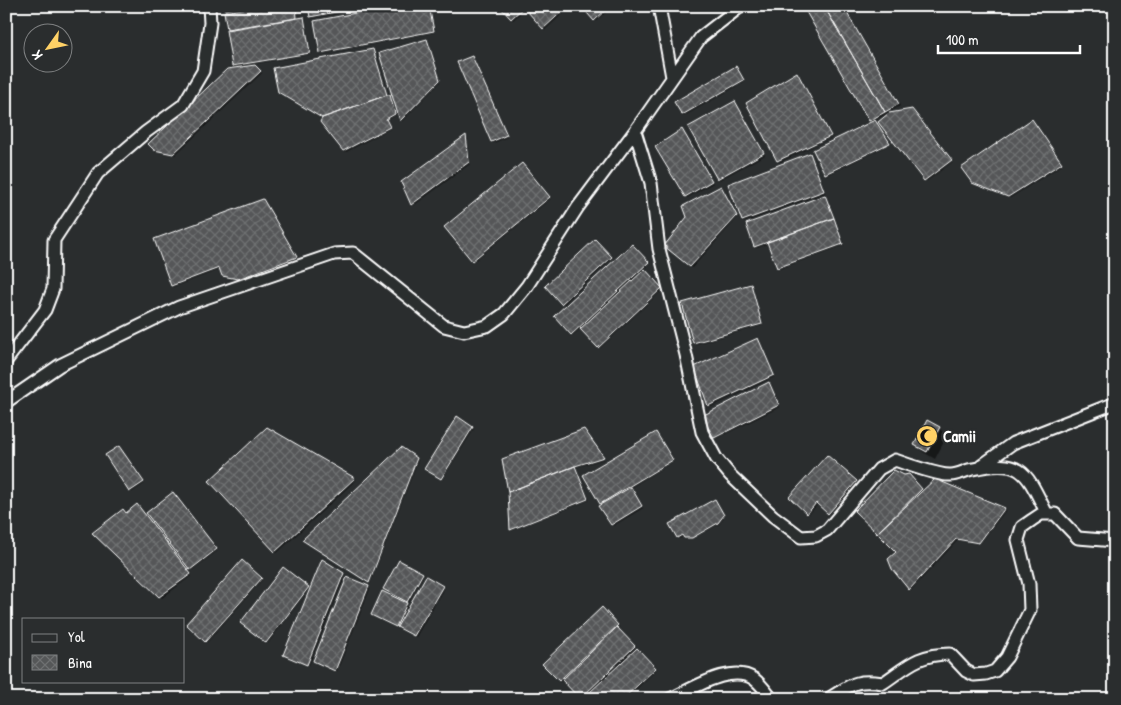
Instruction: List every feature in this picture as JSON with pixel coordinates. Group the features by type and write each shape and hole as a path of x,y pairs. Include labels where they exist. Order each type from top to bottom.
{"street":[{"path":"6,362 45,310 53,289 54,240 98,173 146,132 183,105 203,71 210,23 209,6"},
{"path":"658,6 672,77"},
{"path":"6,402 60,365 179,307 334,254 353,253 444,326 464,331 487,326 504,314 527,286 578,207 635,131 701,37 741,6"},
{"path":"635,131 651,183 659,249 686,355 702,432 716,458 730,475 773,516 801,537 816,536 827,530 880,469 895,460 950,476 1001,464 1014,466 1023,472 1047,514"},
{"path":"978,468 1013,443 1115,403"},
{"path":"828,699 852,683 870,681 883,683 912,661 937,654 950,654 966,671 974,675 995,671 1008,657 1030,610 1029,584 1018,540 1022,527 1041,514 1055,514 1078,538 1115,541"},
{"path":"670,699 724,674 740,673 754,679 772,699"}],"building":[{"path":"225,6 250,6 225,10"},
{"path":"262,6 296,6 297,18 227,29 224,12"},
{"path":"308,6 367,6 310,17"},
{"path":"392,6 429,6 434,31 320,53 314,21"},
{"path":"499,6 525,6 511,19"},
{"path":"532,6 568,6 543,29 527,11"},
{"path":"581,6 610,6 594,21"},
{"path":"812,6 824,6 885,112 869,121 805,10"},
{"path":"824,6 843,6 899,104 885,112"},
{"path":"304,17 310,53 232,66 226,30"},
{"path":"427,39 440,80 400,121 379,53"},
{"path":"373,49 387,95 322,118 278,92 273,68"},
{"path":"472,56 507,135 491,142 457,62"},
{"path":"255,65 261,71 173,154 154,150 148,144 227,69"},
{"path":"736,66 744,80 682,115 674,102"},
{"path":"797,72 831,136 777,161 746,103"},
{"path":"390,95 395,114 386,119 390,127 343,151 320,122 322,118"},
{"path":"735,101 764,153 717,179 688,127"},
{"path":"912,109 952,160 924,181 878,122 889,113"},
{"path":"1032,119 1062,163 1008,197 972,183 961,168"},
{"path":"875,120 890,143 825,174 813,150"},
{"path":"682,129 712,181 685,197 655,147"},
{"path":"466,135 469,162 411,205 401,182"},
{"path":"810,153 824,191 742,221 728,184"},
{"path":"522,163 550,197 472,261 444,227"},
{"path":"721,186 737,216 690,267 664,246 687,217 683,206"},
{"path":"825,195 834,218 754,247 746,224"},
{"path":"263,199 297,257 238,279 222,276 219,268 171,286 154,239"},
{"path":"834,218 843,244 777,268 767,242"},
{"path":"595,239 612,257 561,304 545,286"},
{"path":"632,244 649,262 571,335 554,316"},
{"path":"645,269 662,288 598,348 580,329"},
{"path":"751,284 762,324 693,343 682,303"},
{"path":"758,338 774,375 708,406 694,367"},
{"path":"769,382 779,405 714,438 702,416"},
{"path":"457,416 473,427 441,479 424,469"},
{"name":"Camii","path":"927,420 940,427 927,452 914,445"},
{"path":"267,427 355,478 275,552 209,481"},
{"path":"584,429 604,457 508,492 502,459"},
{"path":"656,432 673,460 600,504 583,475"},
{"path":"119,446 144,482 129,492 105,455"},
{"path":"401,447 417,458 369,583 302,540"},
{"path":"827,455 857,481 828,514 816,503 807,514 789,497"},
{"path":"575,466 588,499 510,530 508,492"},
{"path":"894,470 904,475 909,474 922,489 877,533 854,511"},
{"path":"935,479 1005,508 979,543 956,539 909,590 892,569 888,559 896,552 877,533"},
{"path":"631,487 642,506 611,525 598,506"},
{"path":"173,492 217,549 190,570 146,513"},
{"path":"715,499 724,515 718,523 692,538 684,538 682,535 677,538 669,524"},
{"path":"137,504 191,574 159,597 92,533 123,509 126,513"},
{"path":"322,559 344,573 307,665 283,655"},
{"path":"242,560 262,578 205,642 186,624"},
{"path":"399,560 423,573 407,602 383,589"},
{"path":"283,567 309,587 266,643 240,623"},
{"path":"426,576 443,586 414,636 397,627"},
{"path":"347,577 369,586 335,671 313,661"},
{"path":"382,591 407,603 396,627 371,615"},
{"path":"602,607 618,625 559,681 542,664"},
{"path":"617,627 635,646 580,699 562,680"},
{"path":"637,648 656,668 623,699 595,699 589,693"},
{"path":"757,691 765,699 750,699"}],"place":[{"name":"Camii","path":"927,436"}]}
